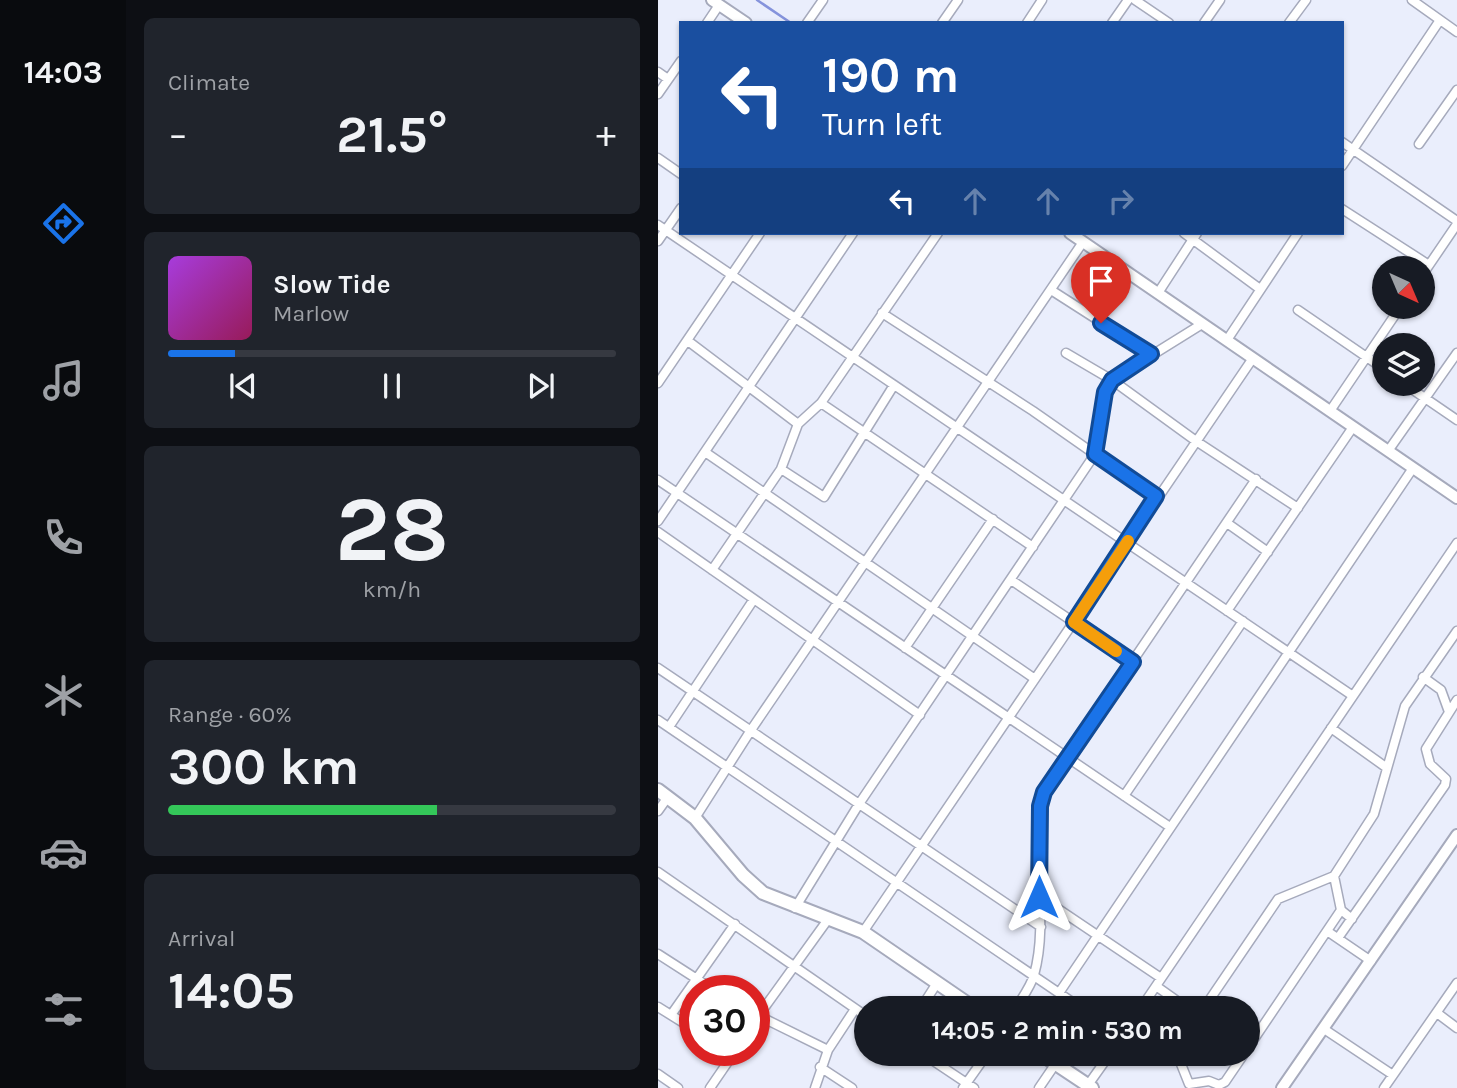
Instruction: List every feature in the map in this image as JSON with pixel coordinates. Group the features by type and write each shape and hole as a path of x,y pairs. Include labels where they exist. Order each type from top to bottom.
{"main road":[{"path":"663,794 695,818 763,893 863,933 956,996"},
{"path":"1060,1066 1090,1087"}],"street":[{"path":"808,21 823,0"},
{"path":"943,21 958,0"},
{"path":"1028,21 1042,0"},
{"path":"1113,21 1128,0"},
{"path":"1135,0 1165,21"},
{"path":"1205,21 1220,0"},
{"path":"1290,21 1306,0"},
{"path":"1412,0 1457,32"},
{"path":"708,21 716,2 743,21"},
{"path":"1344,163 1440,20"},
{"path":"658,94 679,64"},
{"path":"658,72 668,79"},
{"path":"1419,144 1457,90"},
{"path":"1344,143 1457,223 1435,256"},
{"path":"658,159 679,173"},
{"path":"658,241 662,227 679,210"},
{"path":"1344,210 1415,256"},
{"path":"662,227 1353,696"},
{"path":"658,383 759,235"},
{"path":"658,521 852,235"},
{"path":"712,570 781,470 798,424 821,403 937,235"},
{"path":"1073,235 1457,498"},
{"path":"1227,340 1297,235"},
{"path":"1158,293 1195,236 1261,289"},
{"path":"695,818 751,730 816,639 1083,242"},
{"path":"1051,290 1151,354"},
{"path":"1298,310 1372,360"},
{"path":"882,313 1156,496"},
{"path":"1330,411 1392,319"},
{"path":"796,908 859,804 1095,454 1101,408 1112,380 1202,324"},
{"path":"688,341 798,424"},
{"path":"1066,353 1112,380 1196,441 1298,508"},
{"path":"1388,451 1457,353"},
{"path":"863,933 1156,496 1252,358"},
{"path":"781,470 824,497 894,384"},
{"path":"1422,396 1457,419"},
{"path":"821,403 1033,547"},
{"path":"1227,611 1353,427"},
{"path":"705,452 1035,679"},
{"path":"1059,993 1413,468"},
{"path":"1023,996 1034,976 1041,927 1040,806 1044,792 1256,479"},
{"path":"658,480 1170,827"},
{"path":"905,648 993,519"},
{"path":"1227,523 1268,552"},
{"path":"658,532 816,639 920,715"},
{"path":"1149,996 1457,543"},
{"path":"1012,580 1133,662"},
{"path":"669,727 754,599"},
{"path":"1124,796 1243,621"},
{"path":"1213,996 1278,899 1334,876 1374,814 1401,715 1423,677 1457,631"},
{"path":"658,668 1041,927"},
{"path":"1423,677 1441,690 1449,712"},
{"path":"1338,938 1445,785 1446,779 1430,764 1426,749 1457,701"},
{"path":"658,720 1063,996"},
{"path":"1331,728 1387,768"},
{"path":"658,811 663,794"},
{"path":"1282,1088 1457,835"},
{"path":"658,872 854,1008"},
{"path":"1334,876 1341,910 1352,919"},
{"path":"1039,897 1097,935 1174,996"},
{"path":"1260,1030 1341,910"},
{"path":"770,998 829,918"},
{"path":"700,975 736,924"},
{"path":"1327,930 1371,961"},
{"path":"658,954 689,975"},
{"path":"929,996 937,983"},
{"path":"1384,1088 1457,983"},
{"path":"671,1015 679,1004"},
{"path":"658,1007 679,1020"},
{"path":"815,1088 828,1049 854,1010"},
{"path":"1437,1013 1457,1028"},
{"path":"770,1023 828,1049"},
{"path":"1324,1029 1393,1075"},
{"path":"710,1088 723,1066"},
{"path":"940,1066 968,1086 980,1066"},
{"path":"1039,1088 1054,1066"},
{"path":"1090,1087 1103,1066"},
{"path":"1182,1066 1189,1084 1209,1081 1219,1085 1225,1082 1236,1066"},
{"path":"820,1067 852,1088"},
{"path":"658,1074 678,1088"}],"waterway":[{"path":"757,0 788,21"}],"slow traffic":[{"path":"1116,651 1074,622 1128,541"}],"route":[{"path":"1039,897 1040,806 1044,792 1133,662 1074,622 1156,496 1095,454 1105,392 1112,380 1151,354 1101,323"}]}
